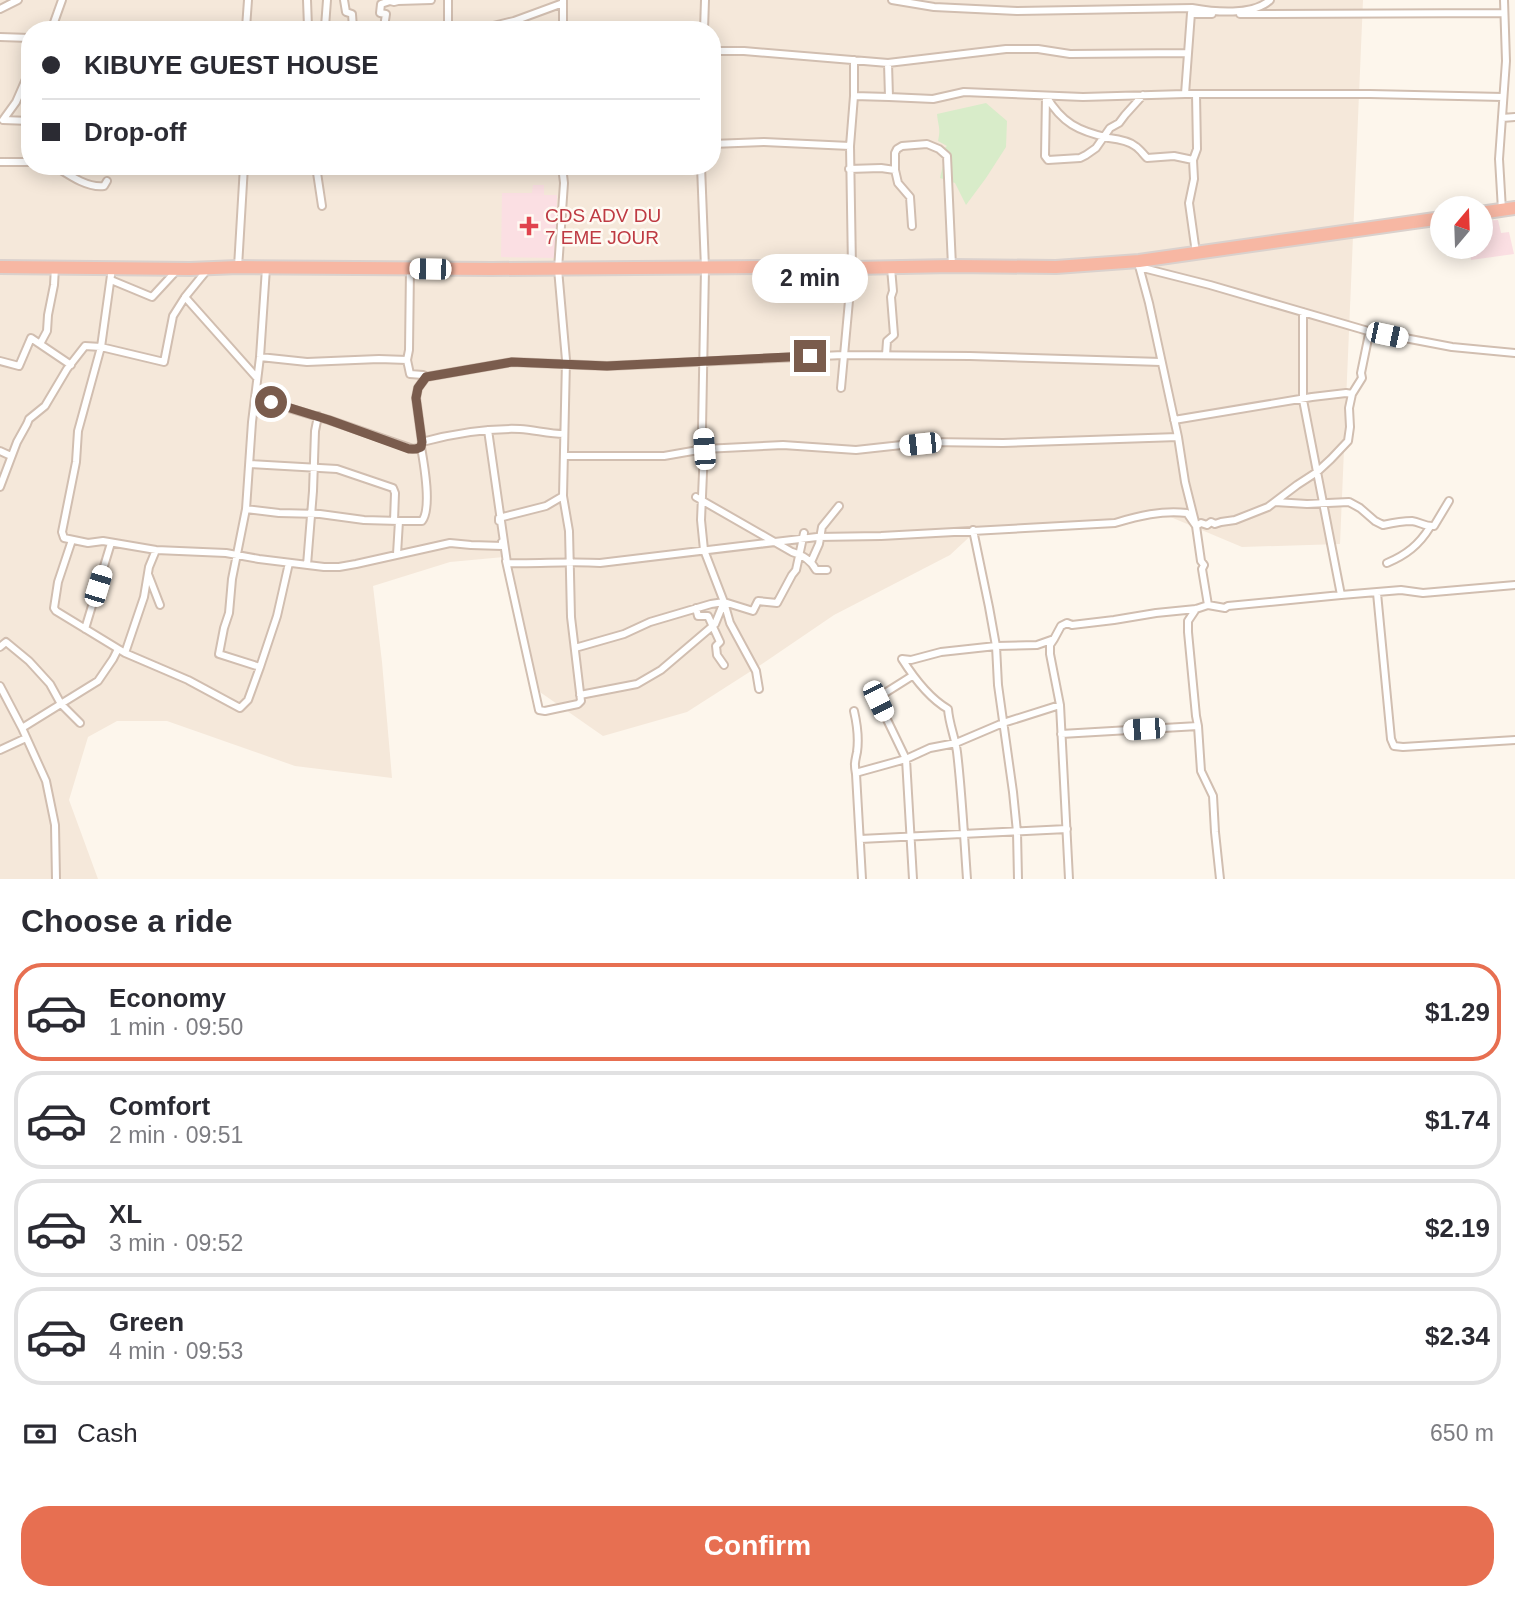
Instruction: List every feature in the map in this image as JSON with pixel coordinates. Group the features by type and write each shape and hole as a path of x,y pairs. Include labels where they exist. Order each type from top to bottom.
{"highway":[{"path":"0,267 55,267 111,274 238,267 558,270 1056,267 1139,264 1196,253 1430,220"}],"street":[{"path":"0,9 18,0"},
{"path":"54,21 62,0"},
{"path":"246,21 248,0"},
{"path":"307,0 308,21"},
{"path":"325,21 327,0"},
{"path":"344,0 346,12 352,14 352,21"},
{"path":"385,21 386,15 380,13 381,4 390,1 431,0"},
{"path":"448,0 449,21"},
{"path":"704,21 705,0"},
{"path":"892,0 934,7 1017,11 1208,11 1254,9 1264,6 1270,0"},
{"path":"1504,0 1506,61 1499,159 1509,209"},
{"path":"514,21 563,1 563,21"},
{"path":"1191,11 1504,13"},
{"path":"1185,94 1191,11"},
{"path":"0,37 21,38"},
{"path":"721,51 888,63 1014,49 1038,49 1070,54 1188,53"},
{"path":"1506,61 1515,54"},
{"path":"841,388 852,268 849,146 854,60"},
{"path":"888,63 889,97"},
{"path":"1,120 16,102 21,91"},
{"path":"854,96 933,99 964,92 1046,96 1370,94 1503,97"},
{"path":"1196,94 1197,149 1193,160 1194,179 1189,203 1196,253"},
{"path":"1046,96 1045,156 1048,160 1080,158 1096,148 1110,128 1119,123 1143,95"},
{"path":"1046,96 1057,113 1076,128 1134,144 1147,158 1174,156 1193,160"},
{"path":"1502,118 1515,117"},
{"path":"1,120 21,121"},
{"path":"721,144 764,142 849,146"},
{"path":"912,226 910,197 898,183 895,153 902,146 934,145 947,156 951,266"},
{"path":"0,162 21,162"},
{"path":"849,169 881,167 895,170"},
{"path":"70,175 99,187 104,186 107,181"},
{"path":"238,267 243,175"},
{"path":"318,175 322,206"},
{"path":"499,518 538,709 545,711 578,704 581,701 571,617 569,531 564,496 566,365 558,270 563,175"},
{"path":"701,175 705,268 702,429 704,449 699,498 704,550 730,623 756,671 759,689"},
{"path":"1139,264 1368,331 1452,347 1515,353"},
{"path":"1139,264 1178,437 1201,561 1205,565 1202,569 1208,605"},
{"path":"40,344 47,331 55,267"},
{"path":"0,486 29,419 45,406 85,346 101,347 164,362 173,316 208,268"},
{"path":"260,667 219,654 229,613 232,579 246,509 266,268"},
{"path":"246,509 365,520 421,521 425,518 426,496 416,393 407,360 410,345 410,268"},
{"path":"886,355 887,341 894,335 891,268"},
{"path":"178,269 152,298 111,274 101,347 78,431 76,462 62,532 64,538 156,550 226,552 289,563 339,567 450,543 503,547"},
{"path":"186,297 257,378"},
{"path":"1303,312 1303,400 1341,594"},
{"path":"1196,526 1235,520 1263,509 1317,472 1348,441 1349,408 1352,394 1362,378 1368,331"},
{"path":"0,361 19,366 31,338 71,365"},
{"path":"410,374 426,377 512,362 607,366 843,355 1161,362"},
{"path":"260,357 330,362 407,360"},
{"path":"416,393 426,377"},
{"path":"1174,420 1312,397 1352,394"},
{"path":"255,398 318,416 409,449 416,449 421,444 457,433 488,430 523,429 564,434"},
{"path":"307,565 318,416"},
{"path":"488,430 507,563"},
{"path":"564,456 664,456 704,449 783,445 856,450 929,442 1014,443 1178,437"},
{"path":"0,451 11,456"},
{"path":"250,464 337,469 393,488 396,493 397,554"},
{"path":"499,518 546,506 564,496"},
{"path":"699,498 792,552 800,554 811,562 816,570 827,570"},
{"path":"1387,563 1409,552 1421,541 1449,501"},
{"path":"1275,502 1349,502 1383,525 1412,522 1430,527"},
{"path":"811,562 822,527 839,506"},
{"path":"507,563 600,563 804,535 881,536 1115,523 1141,516 1176,512 1187,513 1196,526"},
{"path":"973,530 996,646 1017,832 1018,879"},
{"path":"575,648 696,608 724,602 753,611 758,601 777,603 796,570 804,535"},
{"path":"72,540 58,582 54,608 125,653 188,680 240,708 248,700 260,667 277,616 289,563"},
{"path":"85,629 111,543"},
{"path":"125,653 156,550"},
{"path":"148,572 160,605"},
{"path":"1069,879 1059,705 1050,653 1060,626 1067,623 1072,625 1196,609 1208,605 1225,608 1341,594 1401,590 1423,593 1515,585"},
{"path":"1377,593 1391,739 1394,746 1515,740"},
{"path":"580,695 637,684 661,670 713,626 724,602"},
{"path":"696,608 698,616 708,616 713,626 719,642 716,646 717,655 724,665"},
{"path":"1196,609 1188,621 1188,632 1201,771 1213,796 1220,879"},
{"path":"967,879 956,743 948,709 938,703 912,676 902,659 911,660 941,652 996,646 1037,645 1054,639"},
{"path":"0,647 6,642 23,656 50,684 61,704 80,723"},
{"path":"22,728 98,681 118,649"},
{"path":"912,676 885,693 878,701 906,760 913,879"},
{"path":"0,686 43,774 56,832 55,879"},
{"path":"856,774 906,760 930,748 956,743 1003,723 1059,705"},
{"path":"854,711 858,727 857,751 853,763 856,774 862,879"},
{"path":"1061,734 1198,726"},
{"path":"0,750 26,738"},
{"path":"860,839 1067,829"}],"shaded area":[{"path":"0,0 1363,0 1340,544 1242,547 1161,513 1090,524 978,529 950,555 834,615 687,712 603,736 537,690 504,557 450,562 373,586 392,778 295,766 167,721 117,721 88,737 69,800 98,879 0,879"},
{"name":"CDS ADV DU 7 EME JOUR","path":"533,185 544,185 544,195 557,195 556,258 501,257 502,193 532,193"},
{"path":"1493,220 1498,220 1501,233 1509,232 1514,254 1493,257"}],"green space":[{"path":"986,103 1007,121 1006,147 966,205 955,183 940,178 944,161 940,152 947,146 938,141 937,114"}],"place":[{"name":"CDS ADV DU 7 EME JOUR","path":"529,226"}],"route":[{"path":"271,402 409,449 416,449 421,447 422,442 416,393 426,377 512,362 607,366 810,356"}]}
